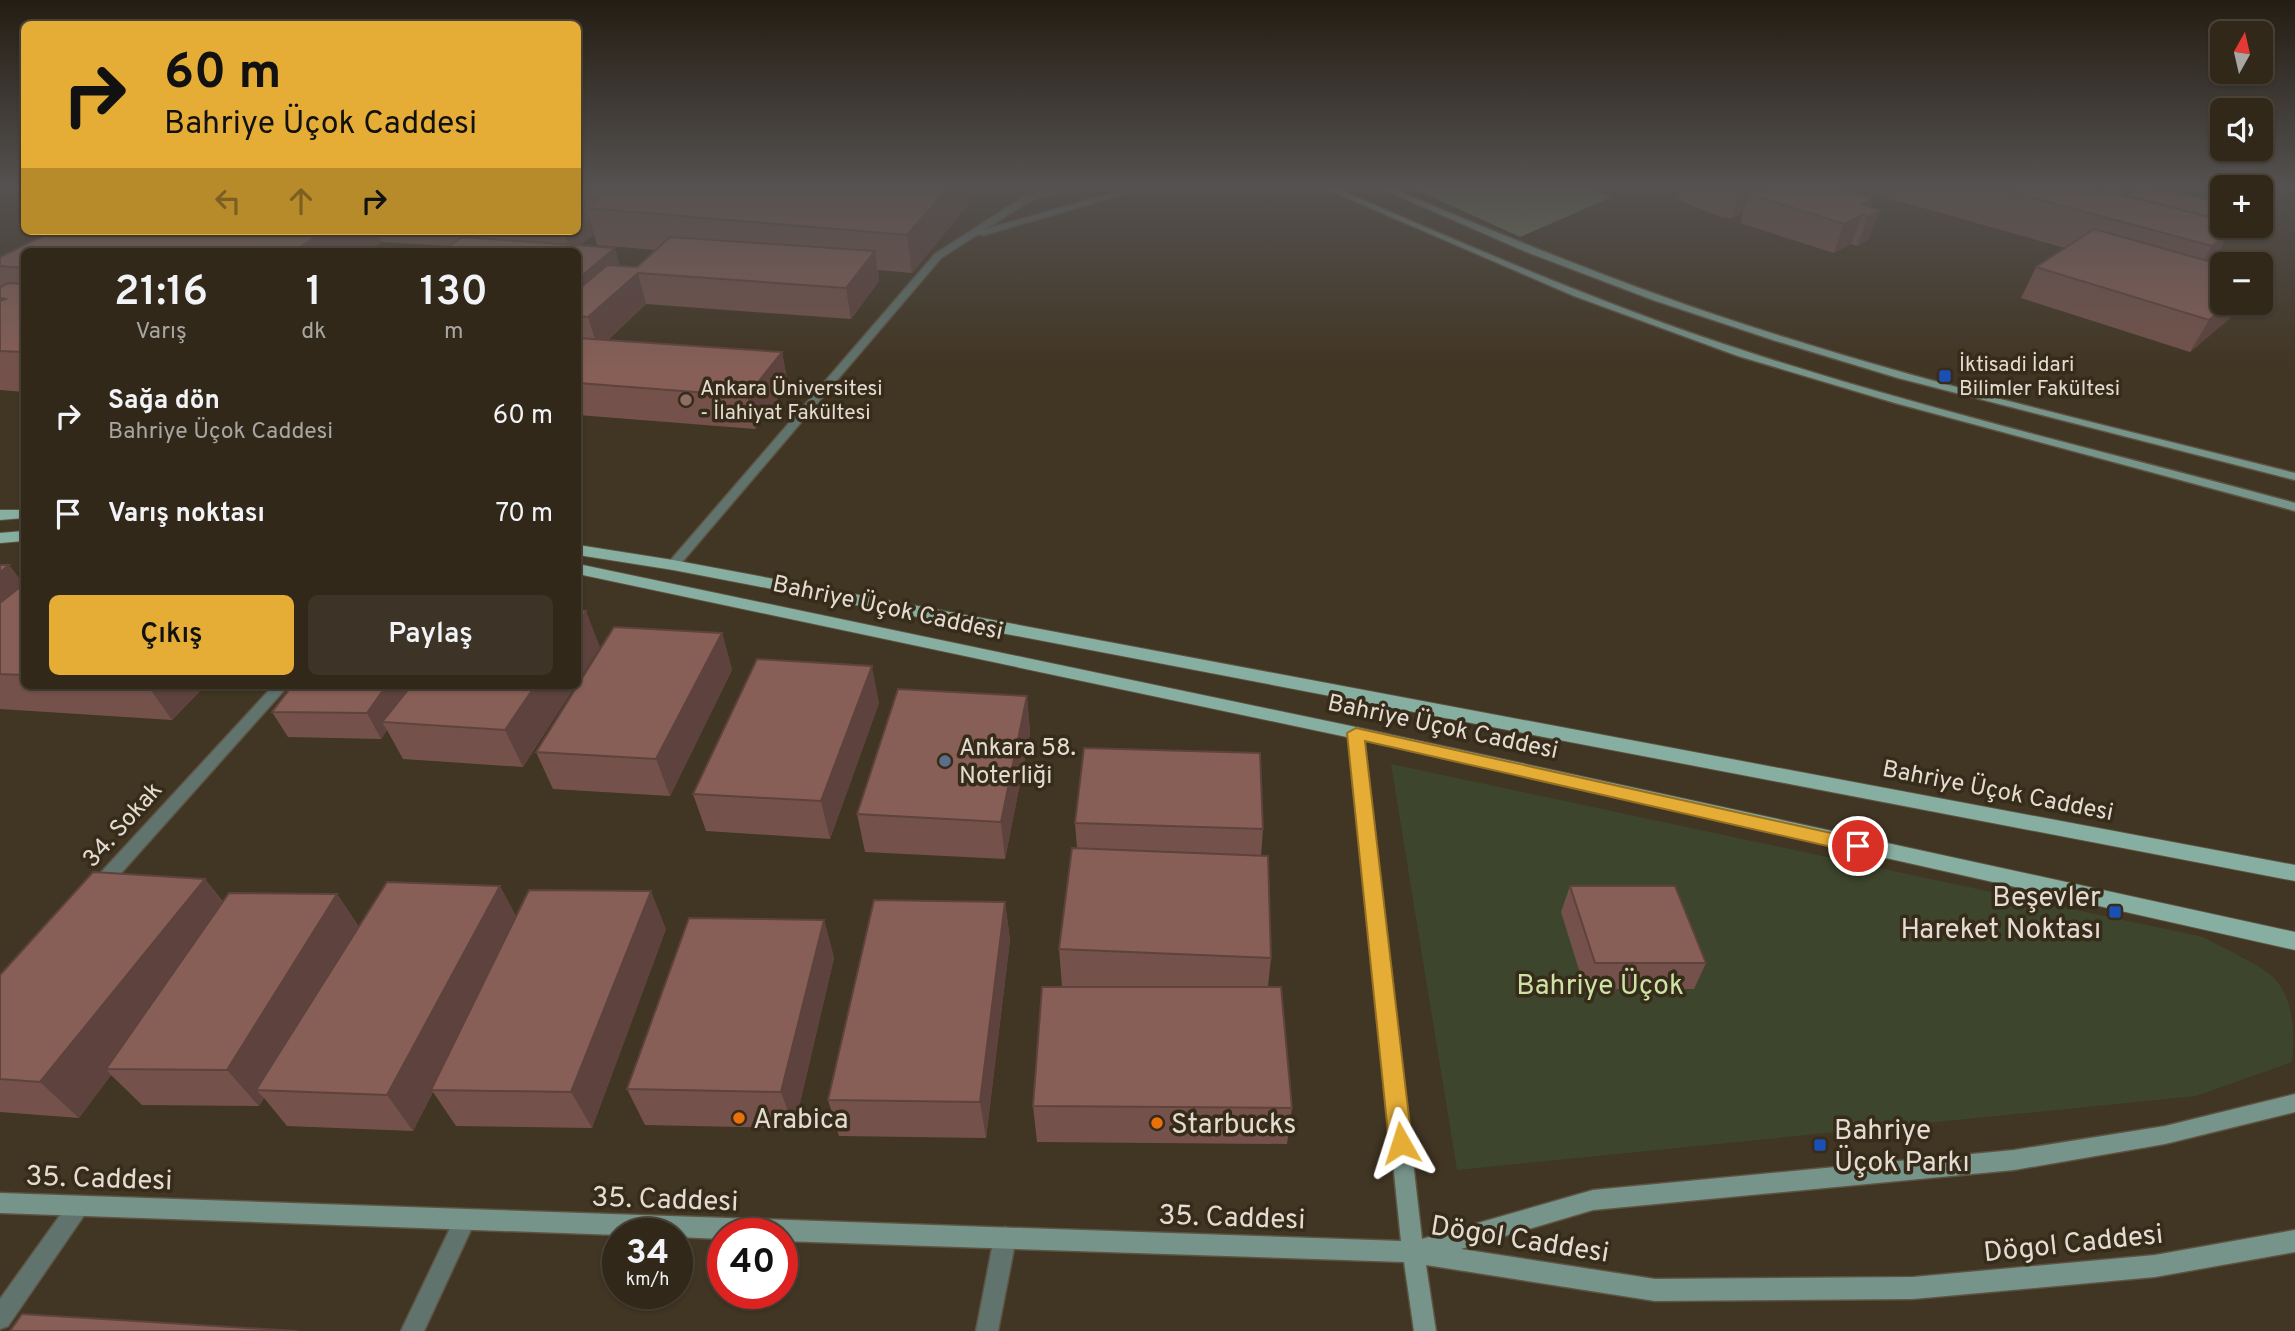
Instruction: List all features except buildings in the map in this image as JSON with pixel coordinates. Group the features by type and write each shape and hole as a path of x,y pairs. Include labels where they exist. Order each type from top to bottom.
{"main road":[{"path":"1467,247 1664,327 1941,413 2295,507"},
{"path":"1523,247 1656,298 1902,376 2295,477"},
{"path":"0,514 21,514"},
{"path":"0,538 21,536"},
{"name":"Bahriye Üçok Caddesi","path":"581,550 673,565 2295,873"},
{"name":"Bahriye Üçok Caddesi","path":"581,570 1356,733 2295,941"},
{"path":"1356,733 1413,1252 1425,1331"},
{"name":"Dögol Caddesi","path":"1413,1252 1593,1200 2014,1160 2165,1135 2295,1103"},
{"name":"35. Caddesi","path":"0,1203 1413,1252"},
{"name":"Dögol Caddesi","path":"1413,1252 1656,1290 1913,1288 2155,1266 2295,1241"}],"street":[{"path":"673,565 937,256 951,247"},
{"name":"34. Sokak","path":"84,902 278,689"},
{"path":"0,1318 78,1206"},
{"path":"412,1331 464,1221"},
{"path":"987,1331 1005,1238"}],"green space":[{"name":"Bahriye Üçok","path":"1391,764 2203,937 2270,974 2281,987 2292,1018 2292,1062 2196,1096 1457,1170"}],"place":[{"name":"İktisadi İdari Bilimler Fakültesi","path":"1945,376"},
{"name":"Ankara Üniversitesi - İlahiyat Fakültesi","path":"686,400"},
{"name":"Ankara 58. Noterliği","path":"945,761"},
{"name":"Beşevler Hareket Noktası","path":"2115,912"},
{"name":"Arabica","path":"739,1118"},
{"name":"Starbucks","path":"1157,1123"},
{"name":"Bahriye Üçok Parkı","path":"1820,1145"}],"route":[{"path":"1401,1143 1356,733 1858,846"}]}
